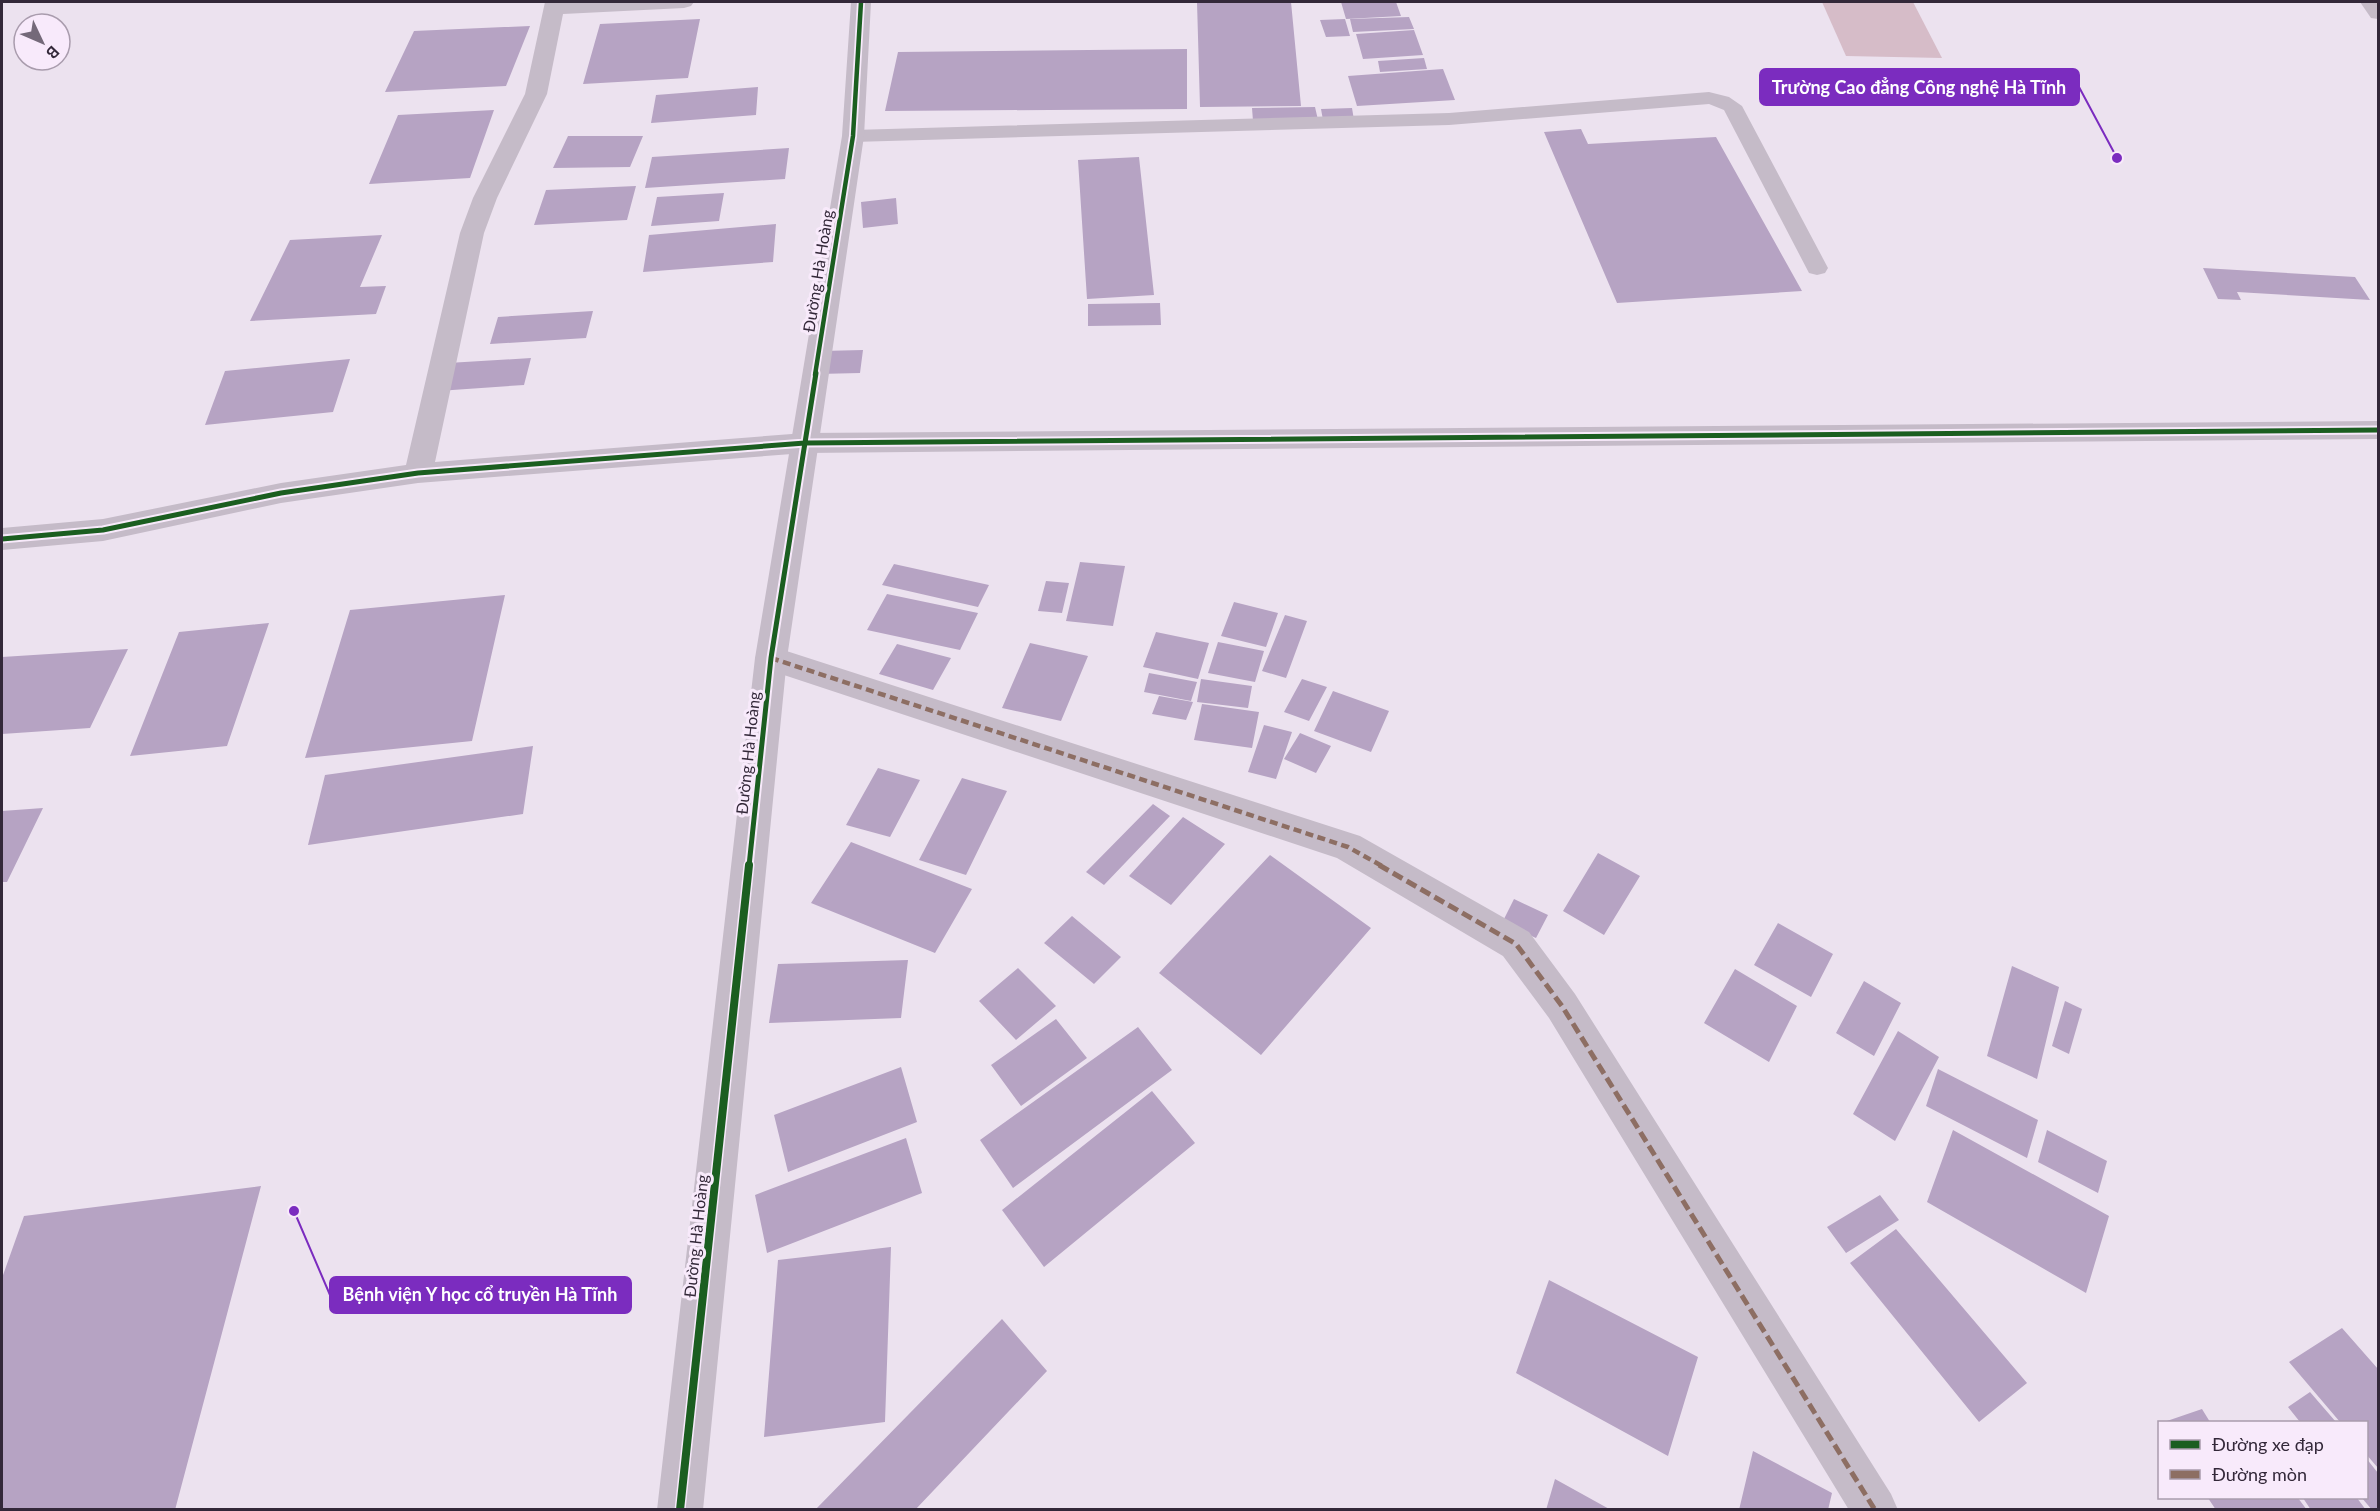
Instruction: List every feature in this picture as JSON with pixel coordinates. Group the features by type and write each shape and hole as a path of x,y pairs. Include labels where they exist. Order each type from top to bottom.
{"street":[{"path":"418,473 472,233 485,198 536,94 554,5 684,2"},
{"name":"Đường Hà Hoàng","path":"680,1509 771,658 853,136 861,2"},
{"path":"2,539 103,530 281,493 418,473 806,443 2379,430"},
{"path":"771,658 1348,847 1516,944 1562,1006 1875,1509"}],"lane":[{"path":"2368,2 2379,14"},
{"path":"853,136 1449,118 1709,98 1732,106 1817,268"}],"shaded area":[{"path":"1822,2 1913,2 1942,58 1846,56"}],"building":[{"path":"1197,2 1291,2 1301,106 1200,107"},
{"path":"1341,2 1396,2 1401,16 1346,19"},
{"path":"1409,17 1414,29 1353,32 1350,19"},
{"path":"700,19 688,78 583,84 600,24"},
{"path":"1345,19 1350,36 1326,37 1320,20"},
{"path":"530,26 506,86 385,92 414,31"},
{"path":"1414,30 1423,55 1363,59 1356,34"},
{"path":"1187,49 1187,109 885,111 898,52"},
{"path":"1424,58 1427,69 1380,72 1378,61"},
{"path":"1443,69 1455,100 1357,106 1348,76"},
{"path":"758,87 756,115 651,123 656,95"},
{"path":"1315,107 1318,120 1253,121 1252,108"},
{"path":"1352,108 1354,120 1323,120 1321,109"},
{"path":"494,110 470,178 369,184 398,115"},
{"path":"1581,129 1588,144 1716,137 1802,291 1617,303 1544,132"},
{"path":"568,136 643,136 630,167 553,168"},
{"path":"789,148 785,179 645,188 652,157"},
{"path":"1139,157 1154,295 1087,299 1078,160"},
{"path":"636,186 627,220 534,225 546,190"},
{"path":"724,193 719,221 651,226 657,197"},
{"path":"896,198 898,224 863,228 861,202"},
{"path":"776,224 773,262 643,272 649,235"},
{"path":"382,235 360,287 386,286 376,314 250,321 290,240"},
{"path":"2203,268 2355,277 2370,300 2237,292 2241,300 2218,299"},
{"path":"1160,303 1161,325 1088,326 1088,304"},
{"path":"593,311 586,338 490,344 498,317"},
{"path":"863,350 860,373 818,374 822,351"},
{"path":"531,358 524,385 438,391 448,363"},
{"path":"350,359 333,412 205,425 225,371"},
{"path":"1080,562 1125,566 1113,626 1066,621"},
{"path":"894,564 989,585 978,607 882,585"},
{"path":"1046,581 1069,583 1062,613 1038,611"},
{"path":"887,594 978,613 960,650 867,630"},
{"path":"505,595 472,741 305,758 350,610"},
{"path":"1234,602 1278,613 1266,647 1221,636"},
{"path":"1285,615 1307,621 1286,678 1262,671"},
{"path":"269,623 227,746 130,756 179,632"},
{"path":"1156,632 1209,643 1198,679 1143,667"},
{"path":"1218,642 1264,651 1255,682 1208,673"},
{"path":"1030,643 1088,656 1061,721 1002,708"},
{"path":"897,644 951,658 933,690 879,674"},
{"path":"128,649 90,728 2,734 2,657"},
{"path":"1149,673 1197,682 1191,701 1144,692"},
{"path":"1201,679 1252,686 1248,708 1197,702"},
{"path":"1302,679 1327,687 1309,721 1284,712"},
{"path":"1333,691 1389,711 1371,752 1314,731"},
{"path":"1159,696 1193,702 1186,720 1152,714"},
{"path":"1202,704 1259,712 1252,748 1194,740"},
{"path":"1264,725 1292,732 1276,779 1248,772"},
{"path":"1300,733 1331,746 1316,773 1284,759"},
{"path":"533,746 523,814 308,845 325,775"},
{"path":"878,768 920,780 890,837 846,825"},
{"path":"962,778 1007,791 966,875 919,860"},
{"path":"1153,804 1170,816 1104,885 1086,872"},
{"path":"43,808 7,882 2,882 2,811"},
{"path":"1183,817 1225,844 1171,905 1129,876"},
{"path":"851,842 972,889 935,953 811,903"},
{"path":"1598,853 1640,876 1604,935 1563,911"},
{"path":"1270,855 1371,928 1261,1055 1159,973"},
{"path":"1514,899 1548,915 1536,938 1502,923"},
{"path":"1072,916 1121,957 1094,984 1044,943"},
{"path":"1778,923 1833,954 1811,997 1754,965"},
{"path":"908,960 901,1018 769,1023 778,964"},
{"path":"2012,966 2059,987 2037,1079 1987,1056"},
{"path":"1018,968 1056,1006 1016,1040 979,1001"},
{"path":"1735,969 1797,1006 1769,1062 1704,1023"},
{"path":"1864,981 1901,1003 1874,1056 1836,1033"},
{"path":"2065,1001 2082,1009 2069,1054 2052,1046"},
{"path":"1056,1019 1087,1058 1021,1106 991,1065"},
{"path":"1138,1027 1172,1070 1013,1188 980,1140"},
{"path":"1898,1031 1939,1057 1895,1141 1853,1114"},
{"path":"901,1067 917,1122 788,1172 774,1115"},
{"path":"1938,1069 2038,1120 2027,1158 1926,1106"},
{"path":"1152,1091 1195,1143 1044,1267 1002,1210"},
{"path":"1953,1130 2109,1216 2086,1293 1927,1202"},
{"path":"2047,1130 2107,1161 2098,1193 2038,1162"},
{"path":"906,1138 922,1193 767,1253 755,1195"},
{"path":"261,1186 175,1510 2,1510 2,1278 24,1216"},
{"path":"1880,1195 1899,1220 1846,1253 1827,1227"},
{"path":"1896,1229 2027,1383 1979,1422 1850,1263"},
{"path":"891,1247 885,1422 764,1437 778,1260"},
{"path":"1549,1280 1698,1357 1668,1456 1516,1373"},
{"path":"1002,1319 1047,1371 915,1510 815,1510"},
{"path":"2342,1328 2378,1369 2378,1468 2368,1456 2368,1421 2339,1421 2289,1362"},
{"path":"2310,1392 2335,1421 2299,1421 2288,1407"},
{"path":"2202,1409 2209,1421 2167,1421"},
{"path":"1753,1451 1832,1493 1828,1510 1739,1510"},
{"path":"2368,1460 2378,1473 2378,1510 2372,1510 2363,1499 2368,1499"},
{"path":"1555,1479 1611,1510 1546,1510"},
{"path":"2209,1499 2299,1499 2307,1510 2216,1510"},
{"path":"2304,1499 2358,1499 2366,1510 2311,1510"}],"marked path":[{"path":"771,658 1348,847 1516,944 1562,1006 1875,1510"}],"cycle path":[{"path":"680,1510 771,658 853,136 861,2"},
{"path":"2,539 103,530 281,493 418,473 805,443 2378,430"}],"place":[{"name":"Trường Cao đẳng Công nghệ Hà Tĩnh","path":"2117,158"},
{"name":"Bệnh viện Y học cổ truyền Hà Tĩnh","path":"294,1211"}]}
